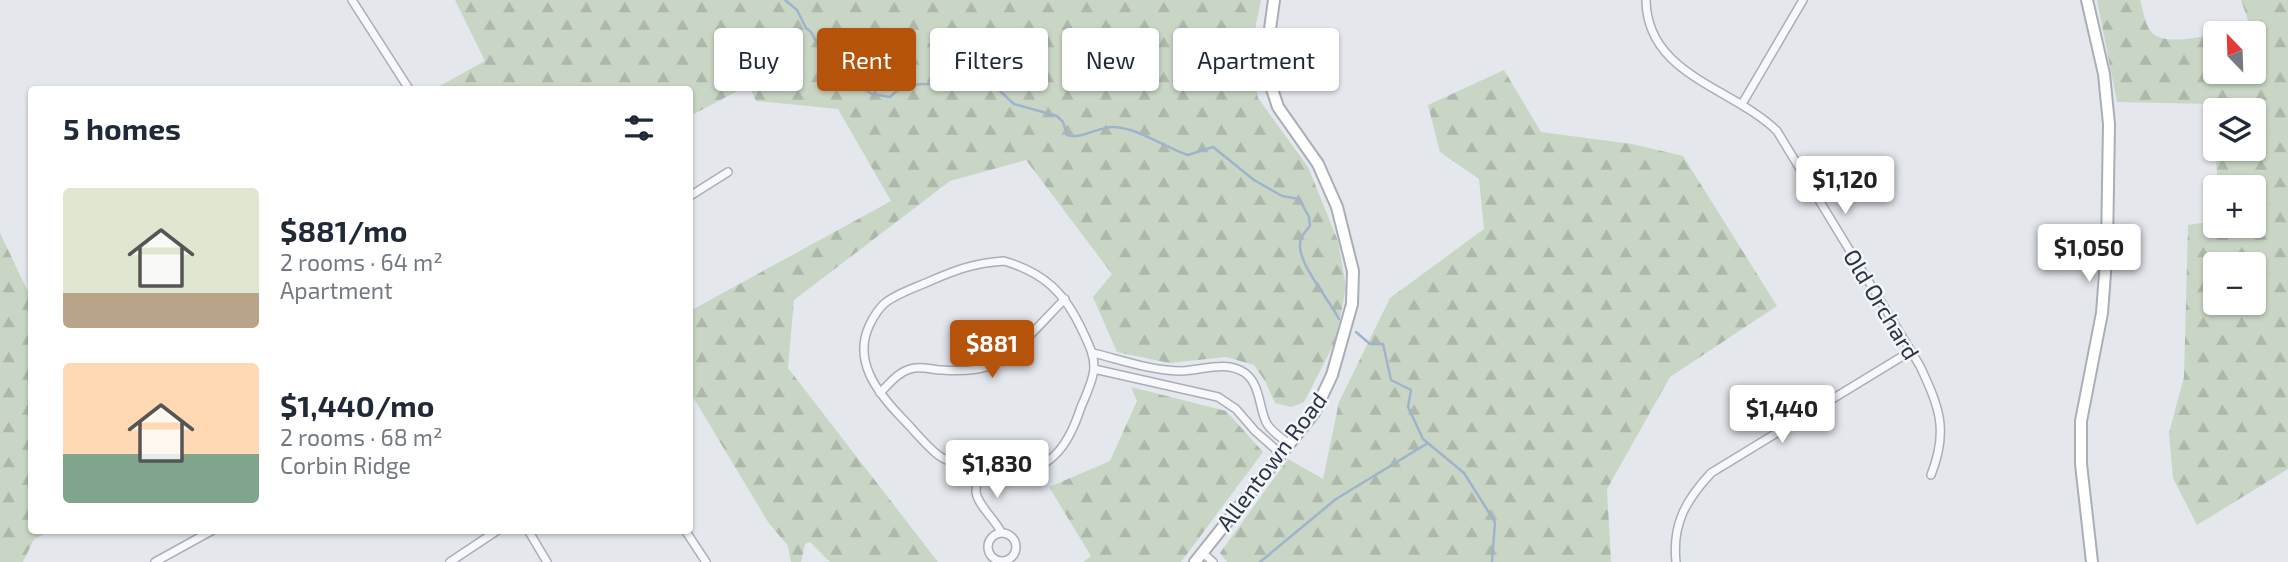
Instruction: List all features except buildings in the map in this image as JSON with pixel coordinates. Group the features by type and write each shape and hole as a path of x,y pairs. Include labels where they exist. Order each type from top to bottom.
{"street":[{"path":"352,0 407,86"},
{"name":"Allentown Road","path":"1195,562 1314,413 1332,375 1347,330 1354,286 1346,238 1326,182 1311,154 1278,107 1268,77 1267,51 1274,0"},
{"name":"Old Orchard","path":"1646,0 1650,31 1679,67 1763,117 1777,131 1911,351 1935,399 1941,423 1940,453 1931,475"},
{"path":"1742,104 1803,0"},
{"path":"2087,0 2104,74 2109,124 2107,247 2102,313 2081,421 2081,464 2092,562"},
{"path":"693,194 728,172"},
{"path":"1004,261 1024,267 1039,276 1065,299 1093,353 1094,369 1073,432 1051,459 1037,467 1013,473 964,465 939,456 880,393 871,379 863,350 864,335 885,303 915,287 976,263 1004,261"},
{"path":"880,393 892,380 909,369 919,367 959,370 988,366 1009,354 1065,299"},
{"path":"1676,562 1674,545 1679,523 1691,494 1711,473 1911,351"},
{"path":"1093,353 1169,371 1225,366 1244,372 1252,380 1266,422 1289,444"},
{"path":"1094,369 1218,397 1236,409 1255,431 1281,454"},
{"path":"979,468 976,493 1000,532"},
{"path":"1000,532 1010,535 1016,543 1015,552 1004,561 995,559 987,548 992,536 1000,532"},
{"path":"155,562 206,534"},
{"path":"450,562 492,534"},
{"path":"530,534 547,562"},
{"path":"688,534 706,562"},
{"path":"1202,552 1213,562"}],"green space":[{"path":"455,0 1261,0 1255,28 1173,28 1173,91 1257,91 1258,98 1308,167 1338,241 1346,287 1336,340 1304,402 1291,407 1275,403 1254,365 1226,357 1169,363 1117,352 1093,297 1112,274 1026,160 950,181 794,300 788,368 938,562 830,562 810,542 805,544 801,562 791,562 788,546 768,522 693,397 693,309 891,201 838,109 756,101 752,91 803,91 803,28 714,28 714,91 738,91 693,114 693,86 439,86 485,61"},
{"path":"2097,0 2140,0 2148,27 2160,37 2179,40 2203,36 2203,84 2266,84 2266,21 2248,21 2241,0 2288,0 2288,469 2197,525 2173,478 2169,433 2184,377 2188,225 2203,223 2203,238 2266,238 2266,175 2217,175 2216,161 2266,161 2266,98 2203,98 2203,104 2117,102"},
{"path":"1504,70 1541,132 1632,144 1683,156 1777,306 1670,377 1607,489 1611,562 1227,562 1220,553 1288,459 1323,479 1339,402 1390,298 1484,229 1479,179 1440,152 1428,105"},
{"path":"0,233 28,292 28,534 44,534 34,539 23,562 0,562"},
{"path":"1131,387 1226,411 1263,452 1181,562 1083,562 1091,556 1049,487 1110,461 1137,401"}],"waterway":[{"path":"785,0 797,10 825,58 858,86 872,94 890,97 910,86 988,80 1014,104 1057,116 1063,122 1067,135 1078,136 1115,127 1134,131 1188,155 1213,147 1254,180 1282,196 1299,199 1309,217 1310,226 1301,240 1301,253 1339,319"},
{"path":"1356,332 1370,344 1383,344 1391,380 1411,390 1408,407 1423,439 1464,473 1495,522 1492,562"},
{"path":"1260,562 1336,499 1428,443"}]}
